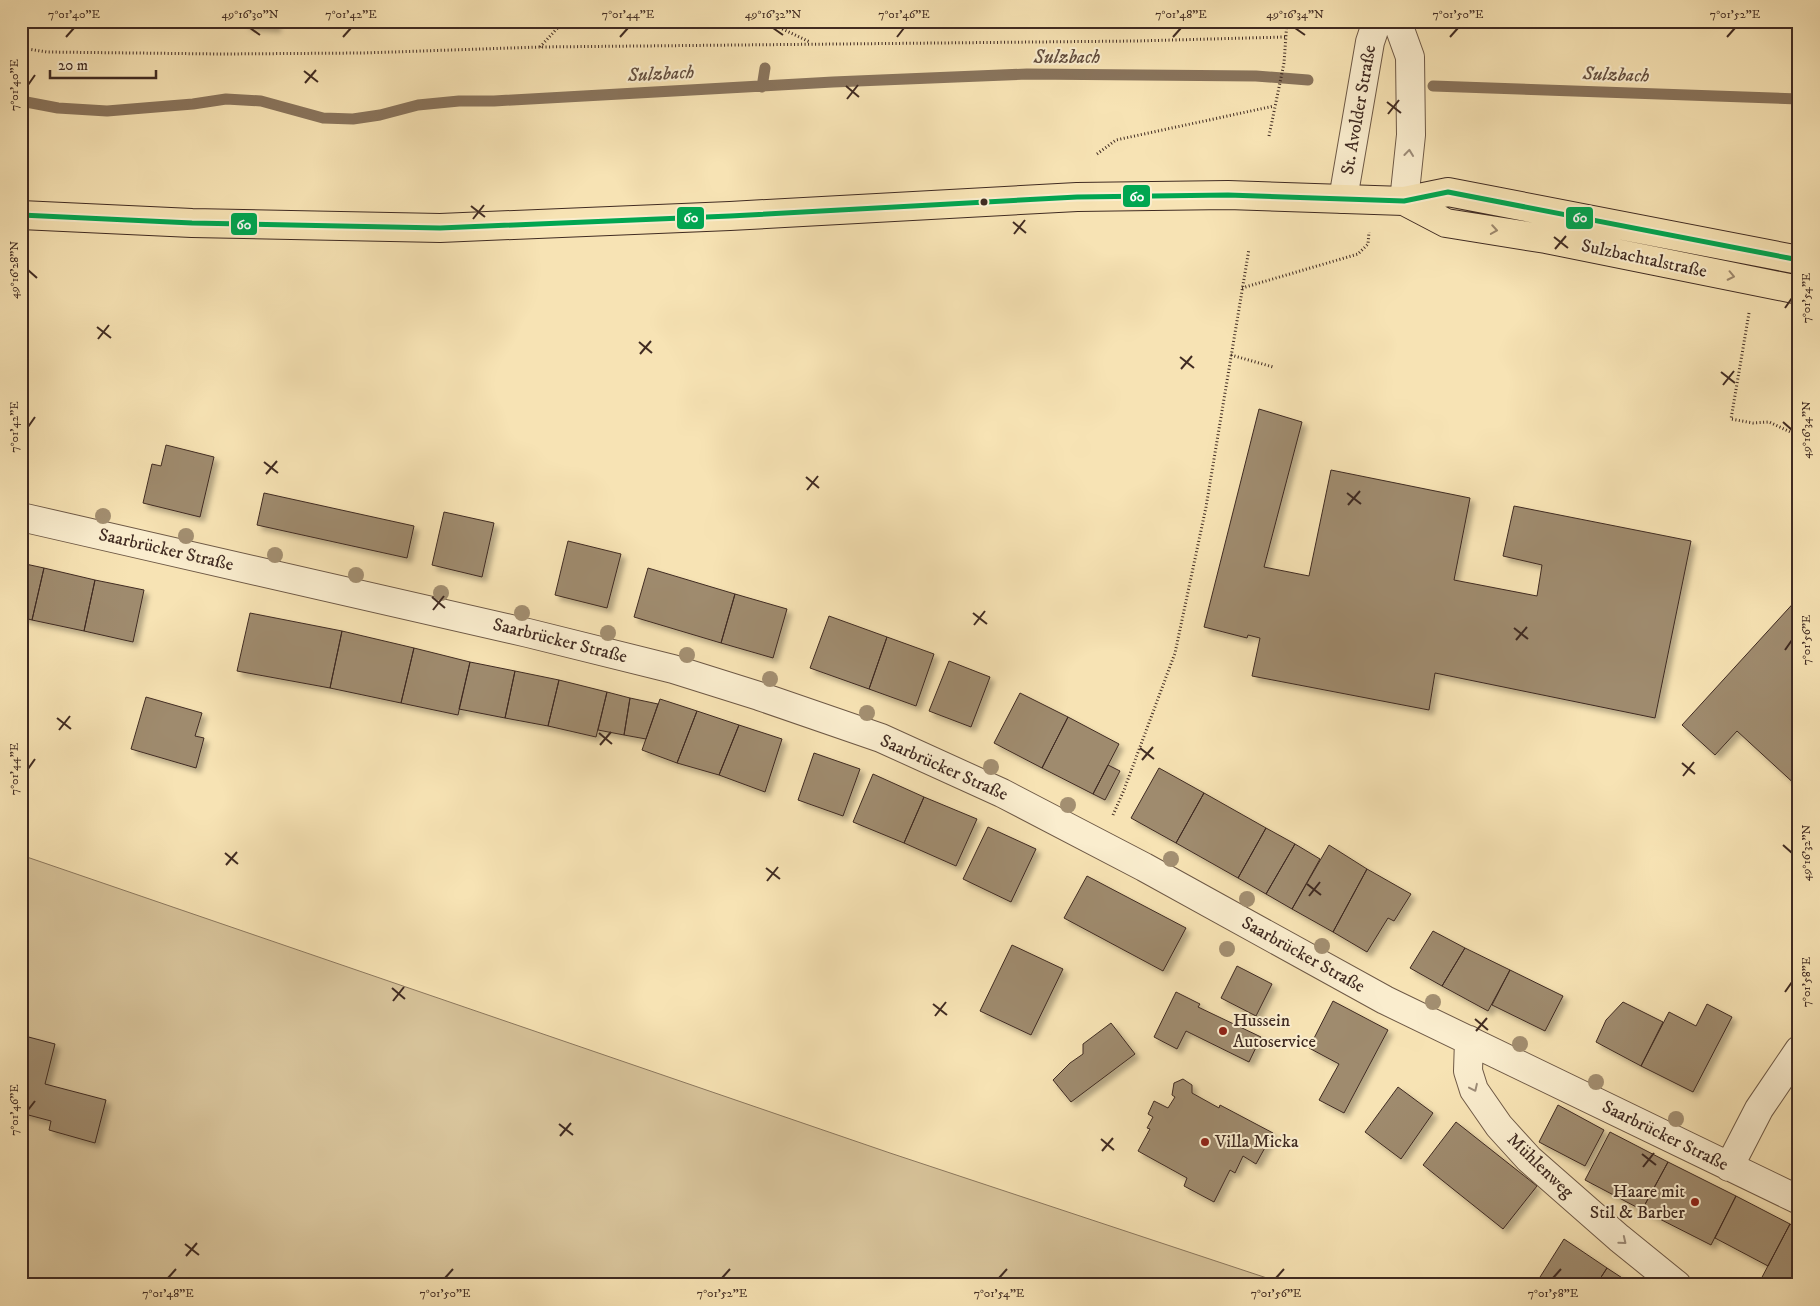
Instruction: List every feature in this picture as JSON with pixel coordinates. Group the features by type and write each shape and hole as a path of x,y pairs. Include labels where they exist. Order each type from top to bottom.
{"main road":[{"name":"Sulzbachtalstraße","path":"21,214 192,223 440,228 720,216 1077,197 1228,195 1404,201 1448,192 1799,260"},
{"name":"Sulzbachtalstraße","path":"1404,201 1446,223 1546,238 1799,290"}],"street":[{"name":"St. Avolder Straße","path":"1344,199 1370,42 1377,21"},
{"name":"St. Avolder Straße","path":"1397,21 1410,57 1411,135 1404,201"},
{"name":"Saarbrücker Straße","path":"21,517 528,633 664,667 759,696 882,738 1002,793 1144,867 1385,1000 1799,1200"},
{"name":"Mühlenweg","path":"1469,1040 1468,1071 1474,1090 1500,1126 1529,1159 1619,1238 1678,1285"},
{"path":"1728,1167 1759,1109 1799,1050"}],"path":[{"path":"540,47 564,21"},
{"path":"771,21 776,26 812,43"},
{"path":"1269,136 1284,63 1287,21"},
{"path":"21,48 47,52 363,53 540,47 1126,41 1285,37"},
{"path":"1098,154 1116,140 1274,106"},
{"path":"1242,288 1358,254 1368,244 1369,229"},
{"path":"1116,809 1175,653 1206,507 1249,249"},
{"path":"1748,313 1731,419 1753,423 1769,422 1799,436"},
{"path":"1231,355 1273,367"}],"shaded area":[{"path":"104,21 214,21 214,28"},
{"path":"346,21 534,21 534,24 346,25"},
{"path":"21,855 890,1153 1288,1285 21,1285"}],"building":[{"path":"245,21 276,21 276,28 245,25"},
{"path":"1259,409 1302,422 1264,567 1309,576 1331,470 1470,498 1454,580 1537,596 1542,565 1503,556 1514,506 1691,541 1655,718 1435,673 1429,710 1252,676 1260,638 1248,635 1247,638 1204,627"},
{"path":"166,445 214,457 200,517 143,503 152,464 161,466"},
{"path":"264,493 414,526 407,558 257,525"},
{"path":"444,512 494,523 482,577 432,565"},
{"path":"568,541 621,554 607,608 555,595"},
{"path":"21,563 44,568 32,620 21,617"},
{"path":"44,568 95,580 84,631 32,620"},
{"path":"648,568 735,594 721,643 634,617"},
{"path":"95,580 144,590 133,642 84,631"},
{"path":"735,594 787,609 773,658 721,643"},
{"path":"1799,597 1799,788 1737,731 1715,755 1682,725"},
{"path":"250,613 342,631 330,688 237,671"},
{"path":"829,616 887,637 869,689 810,668"},
{"path":"342,631 414,648 401,703 330,688"},
{"path":"887,637 934,654 916,706 869,689"},
{"path":"414,648 470,662 458,715 401,703"},
{"path":"949,661 990,677 971,727 929,711"},
{"path":"470,662 515,671 505,718 459,709"},
{"path":"515,671 559,680 548,726 505,718"},
{"path":"559,680 607,692 596,737 548,726"},
{"path":"607,692 630,698 624,735 598,730"},
{"path":"1020,693 1068,717 1042,768 994,743"},
{"path":"146,697 202,713 195,736 204,738 196,768 131,749"},
{"path":"630,698 658,704 646,739 624,735"},
{"path":"660,699 697,711 677,763 642,750"},
{"path":"697,711 739,725 719,775 677,763"},
{"path":"1068,717 1119,744 1093,794 1042,768"},
{"path":"739,725 782,739 765,792 719,775"},
{"path":"814,753 860,769 843,816 798,800"},
{"path":"1108,765 1120,771 1105,800 1093,794"},
{"path":"1159,768 1204,793 1176,843 1131,818"},
{"path":"873,774 924,797 904,843 853,822"},
{"path":"1204,793 1266,828 1238,878 1176,843"},
{"path":"924,797 977,819 956,866 904,843"},
{"path":"988,827 1036,849 1011,902 963,879"},
{"path":"1266,828 1295,844 1266,894 1238,878"},
{"path":"1295,844 1320,859 1292,909 1266,894"},
{"path":"1329,845 1367,869 1333,932 1292,909"},
{"path":"1367,869 1411,894 1394,921 1388,918 1367,952 1333,932"},
{"path":"1087,876 1186,928 1163,971 1064,918"},
{"path":"1433,931 1465,948 1442,986 1410,968"},
{"path":"1012,945 1063,969 1031,1035 980,1011"},
{"path":"1465,948 1510,970 1488,1011 1442,986"},
{"path":"1237,966 1272,984 1256,1016 1221,998"},
{"path":"1510,970 1563,996 1545,1031 1492,1005"},
{"path":"1176,992 1200,1004 1198,1007 1261,1037 1249,1062 1186,1031 1177,1049 1154,1037"},
{"path":"1333,1001 1388,1030 1344,1113 1319,1100 1339,1064 1309,1048"},
{"path":"1623,1002 1663,1022 1641,1066 1596,1042 1606,1020"},
{"path":"1707,1004 1732,1017 1693,1092 1641,1066 1669,1012 1696,1026"},
{"path":"1111,1023 1135,1054 1071,1102 1053,1080 1070,1063 1083,1054 1083,1044"},
{"path":"21,1035 55,1044 45,1084 106,1100 95,1143 49,1130 51,1121 21,1113"},
{"name":"Villa Micka","path":"1183,1079 1192,1085 1192,1093 1219,1108 1220,1105 1273,1133 1256,1164 1243,1156 1235,1173 1230,1170 1214,1202 1184,1186 1187,1178 1138,1151 1150,1129 1147,1128 1153,1117 1148,1114 1154,1101 1168,1108 1175,1097 1172,1095 1174,1083"},
{"path":"1398,1087 1433,1113 1401,1159 1365,1132"},
{"path":"1558,1105 1604,1130 1585,1166 1539,1142"},
{"path":"1456,1122 1537,1186 1503,1229 1423,1165"},
{"path":"1610,1132 1668,1162 1642,1210 1585,1180"},
{"path":"1668,1162 1736,1196 1711,1245 1642,1210"},
{"path":"1736,1196 1790,1224 1768,1266 1715,1238"},
{"path":"1790,1224 1799,1229 1799,1285 1768,1285 1760,1281"},
{"path":"1564,1239 1607,1268 1596,1285 1535,1285"},
{"path":"1607,1268 1633,1285 1596,1285"}],"waterway":[{"path":"762,87 765,68"},
{"name":"Sulzbach","path":"21,101 58,108 107,111 193,104 226,99 261,101 323,118 353,119 380,115 418,105 459,101 494,101 833,82 1027,74 1256,76 1308,80"},
{"name":"Sulzbach","path":"1433,86 1799,99"}],"transit line":[{"name":"60","path":"21,215 192,223 440,228 730,216 1077,197 1228,195 1404,201 1448,192 1799,260"}],"place":[{"name":"Hussein Autoservice","path":"1223,1031"},
{"name":"Villa Micka","path":"1205,1142"},
{"name":"Haare mit Stil & Barber","path":"1695,1202"}]}
